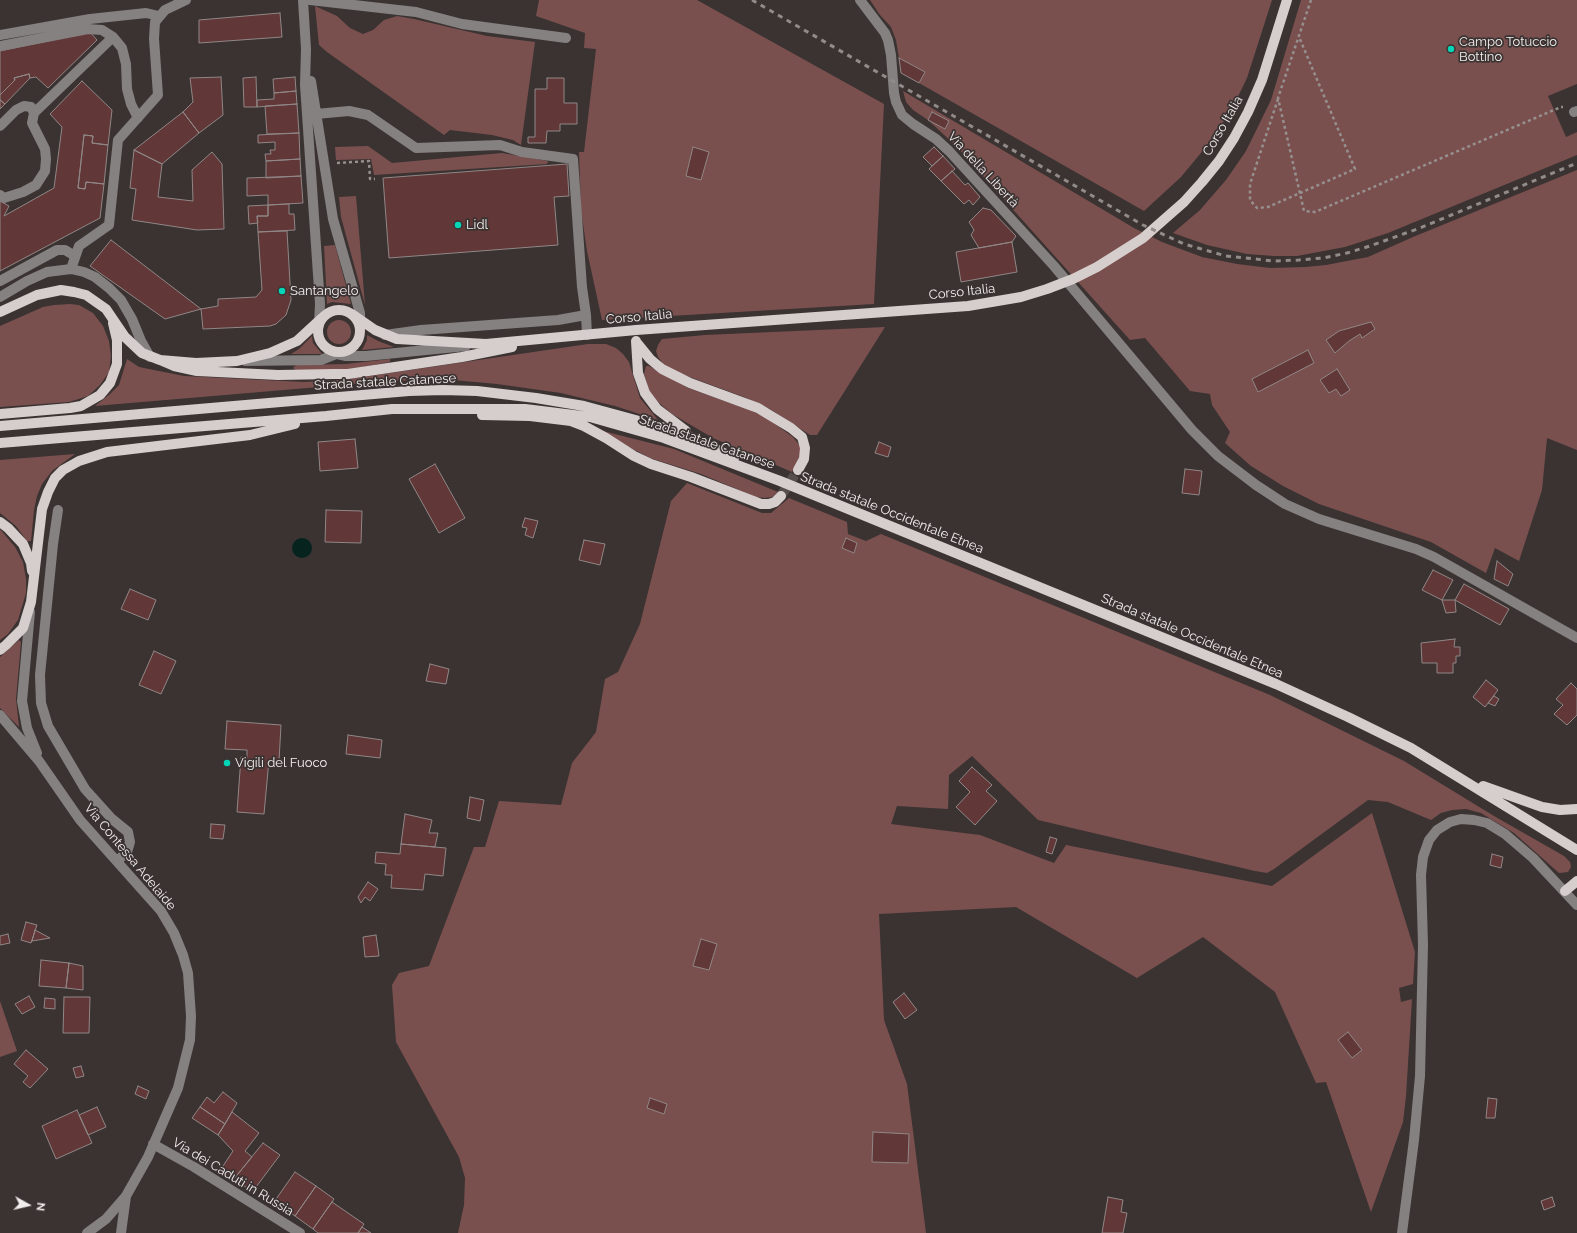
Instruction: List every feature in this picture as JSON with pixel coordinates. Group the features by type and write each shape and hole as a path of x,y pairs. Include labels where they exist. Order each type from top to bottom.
{"main road":[{"name":"Corso Italia","path":"360,325 368,326 385,335 397,339 486,344 636,330 941,308 995,302 1021,297 1066,281 1097,267 1143,238 1184,202 1219,161 1248,112 1262,80 1287,0"},
{"path":"0,312 36,294 61,290 74,292 86,295 106,309 128,340 142,353 150,357 174,366 197,371 278,375 348,374 462,357 568,336"},
{"path":"160,360 196,363 237,361 270,354 297,342 329,313 336,310 352,314 360,325 359,337 355,345 349,350 337,353 326,348 318,334 320,322"},
{"path":"0,414 81,406 100,395 110,383 117,364 117,340 112,317"},
{"path":"636,330 638,373 645,393 657,409 695,439"},
{"path":"636,343 650,359 662,368 690,383 758,408 791,428 802,437 805,448 804,459 798,470"},
{"name":"Strada statale Catanese","path":"0,426 409,391 477,391 536,398 584,406 665,428 695,439 780,481"},
{"path":"392,409 430,414 530,416 571,421 584,426 634,456 651,464 692,477 761,504 775,502 781,496"},
{"name":"Strada statale Catanese","path":"0,443 326,416 392,409 525,409 590,417 664,438 780,481"},
{"path":"0,650 23,628 32,602 42,509 48,492 56,478 63,470 79,461 107,452 250,435 326,416"},
{"name":"Strada statale Occidentale Etnea","path":"780,481 1276,684 1348,717 1411,748 1577,850"},
{"path":"0,522 23,544 31,562 34,579"},
{"path":"1463,779 1542,807 1560,810 1577,809"},
{"path":"1566,892 1577,881"}],"street":[{"path":"71,269 79,246 109,225 118,140 158,95 154,30 155,22 165,10 186,0"},
{"path":"303,0 306,49 305,85 320,322"},
{"path":"310,0 416,12 462,24 566,38"},
{"name":"Via della Libertà","path":"860,0 885,33 888,40 891,55 894,93 896,102 902,114 913,124 936,139 949,150 1054,266 1192,430 1213,451 1256,485 1285,504 1319,519 1416,549 1434,557 1577,638"},
{"path":"0,35 90,19 146,13 159,16"},
{"path":"0,46 88,29 102,30 113,36 122,48 126,64 127,89 131,104 138,118"},
{"path":"34,113 113,36"},
{"path":"306,49 333,219 360,313 360,325"},
{"path":"0,126 16,110 24,106 32,107 34,113 32,123 45,149 46,159 45,171 36,185 4,198 0,196"},
{"path":"316,114 349,110 368,115 416,148 500,145 522,152 573,159 587,335"},
{"path":"0,281 57,250 65,250 76,256"},
{"path":"0,297 27,281 47,272 71,269 95,277 121,300 150,357"},
{"path":"385,335 421,330 558,320 586,315"},
{"path":"237,361 321,360 337,353 346,356 366,356 486,344"},
{"path":"58,510 53,544 40,675 41,703 48,726 85,789 112,819 128,832 130,842 127,852 117,861"},
{"path":"32,602 22,701 27,728 39,761"},
{"path":"0,715 39,761"},
{"name":"Via Contessa Adelaide","path":"39,761 80,820 160,911 174,933 183,955 188,973 191,1016 190,1040 186,1061 178,1088 153,1144 126,1196 106,1219 87,1233"},
{"path":"1402,1233 1414,1140 1420,1076 1423,945 1421,875 1422,856 1429,840 1437,830 1450,822 1461,819 1487,823 1505,834 1533,858 1577,905"},
{"name":"Via dei Caduti in Russia","path":"153,1144 194,1167 300,1233"},
{"path":"120,1233 126,1196"}],"path":[{"path":"1299,37 1355,169 1268,207 1257,208 1250,200 1250,184 1311,0"},
{"path":"1278,99 1304,211 1315,212 1561,107 1576,112"},
{"path":"334,163 369,161 370,179 375,178"}],"shaded area":[{"path":"539,0 697,0 884,104 874,304 602,320 587,251 581,210 579,152 584,152 596,49 584,48 585,33 536,16"},
{"path":"870,0 1272,0 1247,78 1231,111 1205,148 1181,177 1144,211 919,83 925,72 899,58 896,40 891,27 880,15"},
{"path":"1301,0 1577,0 1577,84 1548,96 1566,137 1577,132 1577,155 1388,233 1345,247 1297,256 1247,254 1207,245 1173,233 1200,210 1226,180 1246,151 1271,100"},
{"path":"315,6 337,16 350,28 363,34 373,30 384,20 397,16 487,36 535,42 521,145 513,140 492,135 450,130 444,135 319,45"},
{"path":"903,91 1134,228 1162,242 1202,257 1237,264 1270,268 1326,265 1368,257 1577,170 1577,450 1547,438 1542,490 1519,561 1495,548 1486,573 1431,542 1319,504 1283,486 1251,466 1225,443 1230,432 1212,405 1210,394 1190,391 1145,338 1130,340 956,146 928,120 913,110 906,102"},
{"path":"368,146 392,163 502,153 548,161 547,164 374,175 371,159 336,160 335,147"},
{"path":"356,196 365,305 341,217 339,197"},
{"path":"335,245 351,304 332,302 327,304 324,246"},
{"path":"70,304 79,305 93,313 103,326 109,341 111,356 109,372 100,385 88,396 69,402 0,407 0,326 43,307"},
{"path":"339,320 344,321 350,327 350,337 344,343 339,344 334,343 328,337 327,332 328,327 334,321"},
{"path":"885,327 817,435 810,435 770,409 744,397 679,373 664,365 658,357 656,351 662,339 705,335"},
{"path":"367,335 394,347 362,350 367,340"},
{"path":"312,336 313,343 322,354 291,354 299,349"},
{"path":"588,344 606,344 616,348 623,354 629,362 640,398 658,420 615,406 561,393 497,384 442,379 390,381 95,406 119,385 127,359 139,367 184,376 304,382 342,380"},
{"path":"390,359 390,362 347,370 297,371 293,368 296,365 346,364"},
{"path":"646,366 649,366 688,388 750,410 765,417 793,437 800,446 800,456 792,472 713,438 672,414 658,402 649,391 644,374"},
{"path":"603,431 674,449 778,492 772,497 756,497 701,474 650,458"},
{"path":"75,454 52,471 42,484 37,496 34,510 31,541 27,541 16,526 0,513 0,460"},
{"path":"687,483 762,513 771,513 789,498 847,522 848,534 866,541 881,534 1270,695 1404,761 1494,816 1564,856 1570,862 1571,867 1568,872 1559,873 1514,833 1481,813 1466,809 1452,810 1441,813 1431,820 1388,802 1368,800 1274,869 1267,873 1255,871 1038,820 972,756 949,775 948,809 897,806 891,824 980,835 1054,863 1066,845 1272,886 1372,813 1415,952 1413,984 1399,988 1401,1002 1412,999 1403,1122 1371,1212 1326,1082 1316,1083 1275,992 1203,937 1137,978 1016,907 879,914 884,1020 907,1084 926,1233 458,1233 464,1205 465,1178 459,1157 396,1042 392,985 399,973 429,966 474,847 485,847 499,801 561,805 572,763 596,732 605,679 618,672 640,624 671,501"},
{"path":"0,529 15,547 23,562 26,579 26,593 18,620 8,634 0,640"},
{"path":"302,538 309,541 312,548 309,555 302,558 295,555 292,548 295,541"},
{"path":"19,640 21,642 16,699 19,727 0,708 0,657"},
{"path":"0,1001 17,1051 0,1057"}],"building":[{"path":"280,13 282,37 199,43 199,20"},
{"path":"90,32 97,40 48,88 36,77 30,78 29,74 14,78 15,80 0,95 0,51"},
{"path":"899,58 925,72 919,83 901,73"},
{"path":"29,74 30,78 5,104 0,100 0,95 15,80 14,78"},
{"path":"221,77 223,115 199,133 183,112 193,102 190,78"},
{"path":"256,77 257,107 244,107 243,78"},
{"path":"295,77 296,91 274,93 273,79"},
{"path":"547,78 564,78 564,103 577,103 577,124 560,124 560,131 547,131 546,143 528,143 528,137 535,137 535,89 547,89"},
{"path":"82,81 112,110 108,145 92,143 93,136 84,135 78,188 85,189 86,182 104,184 100,218 0,271 0,201 9,206 4,216 54,188 62,127 50,114"},
{"path":"296,91 297,104 257,107 257,100 274,99 274,93"},
{"path":"0,100 5,104 0,109"},
{"path":"297,104 299,133 267,134 265,106"},
{"path":"183,112 199,133 162,164 134,150"},
{"path":"932,112 949,121 945,129 928,120"},
{"path":"299,133 300,159 266,161 265,154 271,154 270,150 275,150 275,142 258,143 258,135"},
{"path":"84,135 93,136 92,143 108,145 104,184 86,182 85,189 78,188"},
{"path":"693,147 709,152 701,180 686,176"},
{"path":"934,147 943,156 932,166 923,157"},
{"path":"134,150 162,164 158,197 193,201 192,170 212,152 222,164 224,229 197,230 132,220 136,189 130,188"},
{"path":"943,156 955,169 941,181 929,169"},
{"path":"300,159 301,176 266,178 266,161"},
{"path":"567,164 569,196 554,197 558,245 389,258 383,178"},
{"path":"952,171 965,185 968,183 980,197 973,205 969,200 964,204 941,181"},
{"path":"301,176 303,203 268,205 268,195 247,196 247,178"},
{"path":"289,204 289,214 294,214 295,230 258,232 257,216 268,216 268,205"},
{"path":"268,205 268,216 257,216 258,223 249,224 248,206"},
{"path":"983,208 991,210 1016,236 1012,242 979,248 971,235 974,230 969,222"},
{"path":"287,231 291,300 286,315 276,324 270,326 203,329 201,309 218,306 218,299 256,297 262,290 258,232"},
{"path":"111,240 201,309 165,319 90,266"},
{"path":"1012,242 1017,272 961,282 956,252"},
{"path":"1371,322 1375,329 1362,338 1360,334 1335,353 1326,340 1339,331"},
{"path":"1308,350 1314,363 1258,392 1252,379"},
{"path":"1337,369 1350,390 1341,396 1336,389 1329,393 1320,380"},
{"path":"355,439 358,468 320,471 318,442"},
{"path":"879,442 891,447 888,457 875,453"},
{"path":"435,464 465,518 439,533 409,479"},
{"path":"1185,469 1202,471 1199,495 1182,493"},
{"path":"326,510 362,511 361,543 325,542"},
{"path":"525,518 538,521 533,538 525,535 527,528 522,527"},
{"path":"846,538 857,543 854,553 842,548"},
{"path":"584,540 605,544 600,565 579,560"},
{"path":"1497,561 1513,574 1508,586 1494,579"},
{"path":"1433,570 1453,580 1442,600 1422,590"},
{"path":"1464,584 1509,609 1500,625 1455,600"},
{"path":"130,589 156,600 148,620 121,609"},
{"path":"1442,600 1455,600 1456,612 1446,613"},
{"path":"1455,639 1454,647 1460,647 1460,656 1456,656 1456,663 1453,663 1453,673 1437,673 1437,663 1422,663 1421,643"},
{"path":"154,651 176,661 161,694 139,685"},
{"path":"430,664 449,669 446,684 426,681"},
{"path":"1486,680 1498,690 1485,707 1473,697"},
{"path":"1571,683 1577,689 1577,715 1567,725 1554,714 1563,705 1556,699"},
{"path":"1494,696 1499,699 1495,706 1488,703"},
{"path":"227,721 281,725 279,761 269,760 264,814 237,812 241,757 247,758 247,750 225,749"},
{"path":"348,735 382,740 380,758 346,754"},
{"path":"972,767 992,785 986,791 997,801 975,825 956,807 970,792 959,781"},
{"path":"470,797 484,800 480,821 467,818"},
{"path":"405,814 432,820 429,833 438,833 435,847 401,844"},
{"path":"211,824 225,825 223,839 210,838"},
{"path":"1050,837 1057,839 1052,854 1046,852"},
{"path":"401,844 446,848 443,876 425,874 423,890 391,888 392,875 385,875 386,864 375,863 376,852 400,854"},
{"path":"1492,854 1503,857 1501,868 1490,865"},
{"path":"368,882 378,889 370,901 365,897 361,903 358,897"},
{"path":"26,922 37,925 31,943 21,940"},
{"path":"35,930 50,938 32,941"},
{"path":"8,934 10,943 0,945 0,936"},
{"path":"376,935 379,956 365,957 363,937"},
{"path":"701,939 717,944 709,970 693,966"},
{"path":"41,960 69,963 66,988 39,986"},
{"path":"69,963 83,966 83,990 66,988"},
{"path":"904,993 917,1010 905,1019 893,1002"},
{"path":"29,996 35,1007 22,1014 15,1004"},
{"path":"64,997 90,997 89,1033 63,1033"},
{"path":"45,998 55,999 55,1009 44,1008"},
{"path":"1348,1032 1362,1050 1352,1058 1338,1040"},
{"path":"26,1050 48,1069 30,1088 23,1082 28,1076 14,1064"},
{"path":"81,1066 84,1076 76,1078 73,1068"},
{"path":"138,1086 149,1091 146,1099 135,1094"},
{"path":"223,1092 237,1103 225,1124 200,1107 207,1097 214,1103"},
{"path":"650,1098 667,1104 664,1114 647,1108"},
{"path":"1488,1098 1497,1099 1495,1118 1486,1118"},
{"path":"97,1107 106,1127 88,1135 79,1115"},
{"path":"200,1107 225,1124 218,1135 192,1118"},
{"path":"77,1110 92,1143 56,1159 42,1126"},
{"path":"232,1112 259,1133 245,1151 252,1157 233,1180 219,1172 233,1151 218,1135"},
{"path":"873,1132 909,1134 908,1163 872,1162"},
{"path":"263,1143 280,1155 253,1191 233,1180"},
{"path":"295,1172 316,1186 295,1216 274,1202"},
{"path":"316,1186 334,1199 313,1229 295,1216"},
{"path":"1108,1197 1123,1200 1121,1212 1127,1213 1123,1233 1102,1233"},
{"path":"1552,1197 1555,1206 1544,1210 1541,1201"},
{"path":"332,1202 364,1224 358,1233 318,1233 313,1229"},
{"path":"362,1227 371,1233 358,1233"}],"tunnel":[{"path":"781,496 798,470"}],"railway":[{"path":"752,0 1143,225 1184,244 1226,256 1274,261 1323,258 1347,253 1420,228 1577,163"}],"place":[{"name":"Campo Totuccio Bottino","path":"1451,49"},
{"name":"Lidl","path":"458,225"},
{"name":"Santangelo","path":"282,291"},
{"name":"Vigili del Fuoco","path":"227,763"}]}
